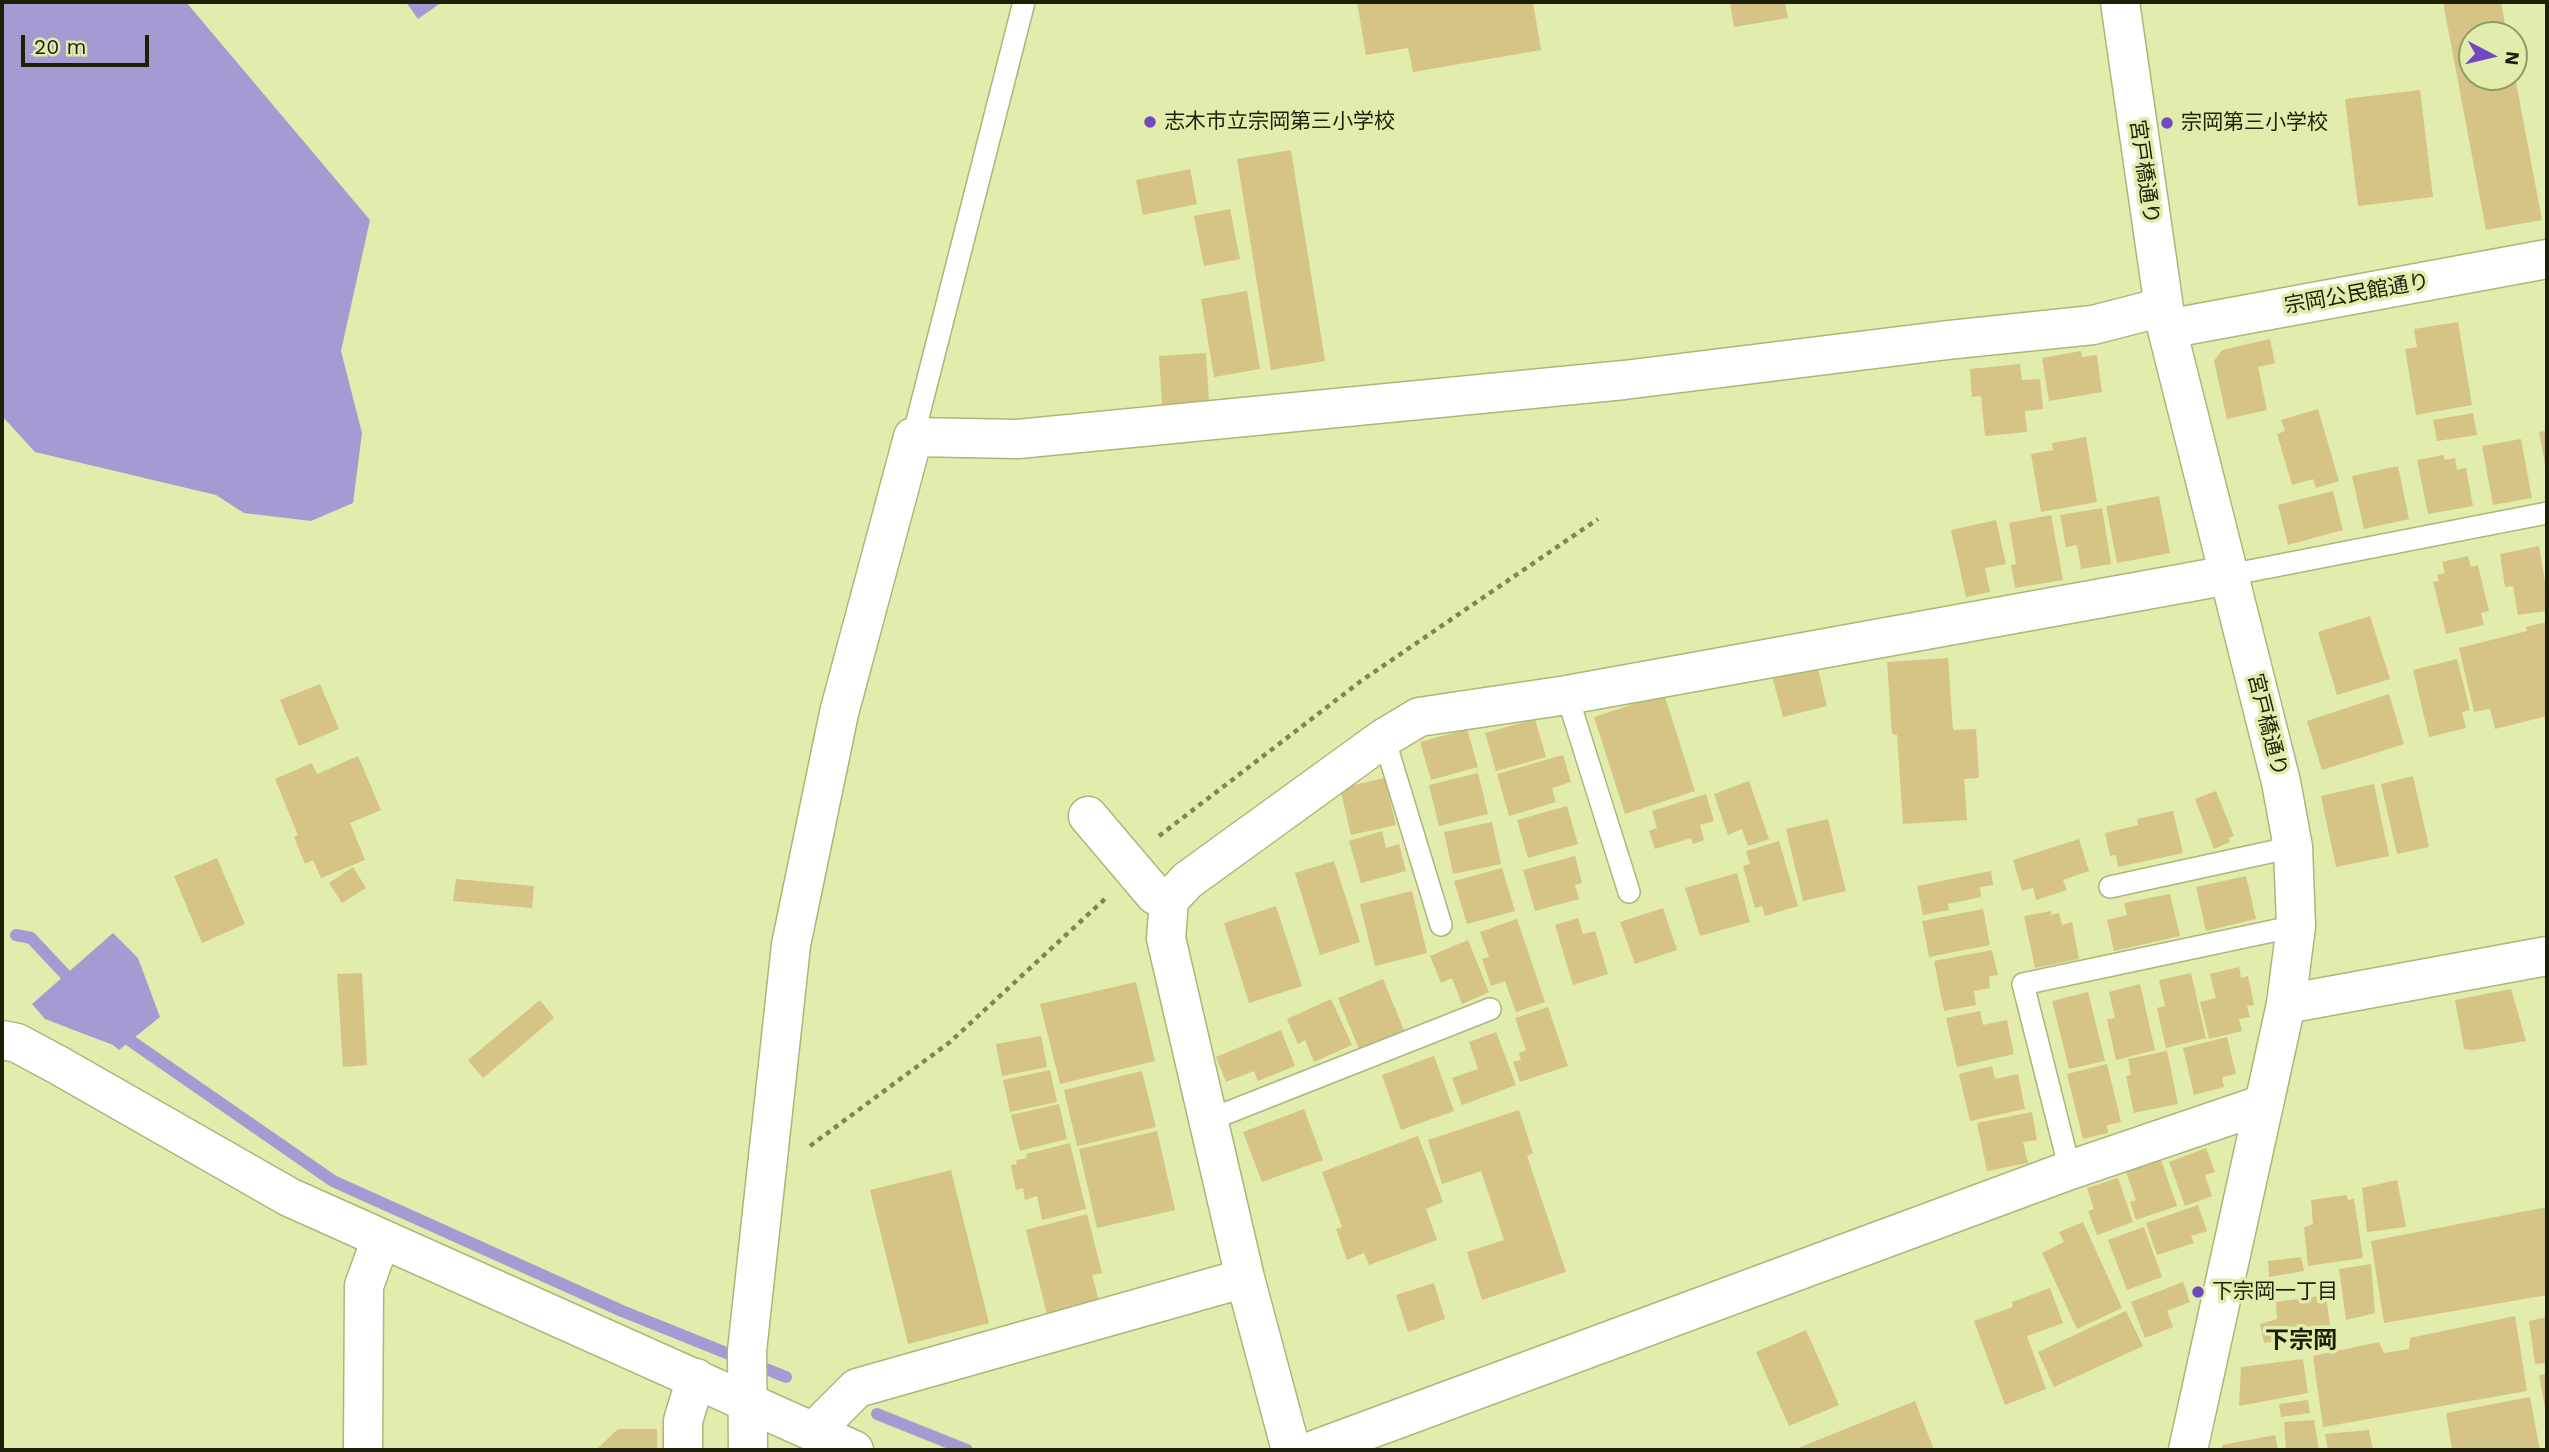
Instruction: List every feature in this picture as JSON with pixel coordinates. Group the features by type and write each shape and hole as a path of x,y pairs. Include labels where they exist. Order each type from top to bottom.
{"street":[{"name":"宮戸橋通り","path":"2120,2 2165,318 2281,782 2293,847 2296,926 2286,1004 2188,1450"},
{"name":"宗岡公民館通り","path":"913,438 1018,439 1624,380 1948,340 2165,318 2547,259"},
{"path":"748,1450 746,1376 791,946 839,713 913,438"},
{"path":"1292,1450 1245,1278 1166,938 1169,900 1188,880 1384,738 1419,717 1567,695 2230,575"},
{"path":"1088,816 1118,878 1169,900"},
{"path":"2286,1004 2547,956"},
{"path":"2,1040 17,1043 58,1065 289,1197 381,1239 696,1378 746,1376 814,1431 854,1450"},
{"path":"1314,1450 2070,1170 2264,1104"},
{"path":"363,1450 364,1286 381,1239"},
{"path":"814,1431 857,1388 1245,1278"},
{"path":"683,1450 683,1421 696,1378"}],"lane":[{"path":"913,438 1024,2"},
{"path":"2230,575 2547,513"},
{"path":"1567,695 1629,892"},
{"path":"1384,738 1441,925"},
{"path":"2109,887 2293,847"},
{"path":"2070,1170 2023,984 2296,926"},
{"path":"1209,1120 1490,1009"}],"path":[{"path":"766,1179 950,1042 1118,878 1206,798 1361,681 1598,519"}],"shaded area":[{"path":"2,2 186,2 370,220 341,351 362,433 353,503 311,521 244,513 216,495 35,452 2,416"},
{"path":"406,2 442,2 418,19"},
{"path":"113,933 138,958 160,1017 119,1050 113,1045 45,1019 32,1004"}],"building":[{"path":"1357,2 1533,2 1541,50 1413,72 1408,48 1366,55"},
{"path":"1730,2 1785,2 1788,18 1734,27"},
{"path":"2443,2 2501,2 2504,21 2458,21 2458,82"},
{"path":"2420,90 2433,197 2358,206 2345,99"},
{"path":"2460,91 2518,91 2542,220 2486,230"},
{"path":"1291,150 1325,361 1271,370 1237,159"},
{"path":"1190,169 1197,204 1143,215 1136,180"},
{"path":"1230,209 1240,259 1204,266 1194,216"},
{"path":"1247,291 1260,369 1214,377 1201,299"},
{"path":"2458,322 2472,405 2416,415 2405,349 2417,347 2414,329"},
{"path":"2270,339 2275,363 2258,367 2267,410 2227,419 2214,361 2222,350"},
{"path":"2081,351 2082,357 2097,355 2102,392 2049,401 2042,358"},
{"path":"1206,353 1209,402 1162,405 1159,356"},
{"path":"2020,364 2022,380 2040,379 2043,409 2025,411 2027,432 1985,436 1981,396 1972,397 1970,369"},
{"path":"2318,409 2339,481 2316,488 2313,479 2292,485 2277,434 2285,431 2281,420"},
{"path":"2473,413 2477,435 2437,441 2433,420"},
{"path":"2547,431 2546,470 2539,432"},
{"path":"2086,437 2097,502 2041,512 2031,454 2053,450 2052,443"},
{"path":"2521,439 2532,498 2493,505 2482,446"},
{"path":"2444,455 2444,460 2455,458 2457,470 2466,468 2473,506 2428,514 2417,460"},
{"path":"2398,466 2409,519 2364,529 2352,476"},
{"path":"2333,491 2343,530 2288,545 2278,505"},
{"path":"2159,496 2170,553 2117,563 2106,506"},
{"path":"2102,508 2111,564 2081,569 2077,545 2066,547 2060,515"},
{"path":"2051,515 2063,580 2015,588 2011,565 2016,564 2009,523"},
{"path":"1996,520 2006,564 1985,568 1990,592 1966,597 1951,530"},
{"path":"2539,546 2547,611 2518,615 2513,586 2505,587 2500,554"},
{"path":"2468,556 2471,567 2478,565 2489,611 2481,613 2484,625 2446,634 2433,582 2439,581 2437,575 2445,573 2442,562"},
{"path":"2370,616 2390,679 2337,695 2318,632"},
{"path":"2547,622 2547,716 2495,729 2490,709 2474,712 2459,648 2527,631 2526,627"},
{"path":"1948,658 1953,730 1976,729 1979,778 1964,779 1967,820 1903,824 1897,735 1892,734 1887,662"},
{"path":"2457,659 2470,710 2462,712 2466,728 2429,737 2413,670"},
{"path":"1817,665 1827,706 1783,717 1772,676"},
{"path":"320,684 339,729 299,746 280,700"},
{"path":"1664,694 1695,791 1625,814 1594,717"},
{"path":"2389,694 2404,744 2322,770 2307,721"},
{"path":"1535,719 1546,757 1496,771 1485,733"},
{"path":"1467,729 1478,767 1431,780 1420,742"},
{"path":"1563,755 1571,782 1552,788 1556,802 1509,816 1497,774"},
{"path":"358,756 381,810 350,823 365,860 321,878 313,860 305,864 294,837 298,835 275,779 312,763 317,774"},
{"path":"1478,773 1488,814 1439,826 1429,785"},
{"path":"2413,776 2429,847 2397,854 2381,784"},
{"path":"1385,778 1396,825 1351,835 1340,788"},
{"path":"1749,781 1769,839 1748,846 1742,829 1728,835 1714,794"},
{"path":"2374,784 2389,856 2336,867 2321,796"},
{"path":"2216,791 2234,836 2228,838 2230,842 2214,849 2195,799"},
{"path":"1706,794 1714,821 1700,825 1704,840 1693,844 1691,838 1655,849 1649,831 1657,828 1652,811"},
{"path":"1567,806 1578,844 1528,858 1517,820"},
{"path":"2173,811 2183,853 2118,867 2116,855 2110,856 2105,833 2138,825 2137,819"},
{"path":"1828,819 1846,891 1803,901 1786,829"},
{"path":"1492,822 1501,864 1453,874 1444,832"},
{"path":"1382,831 1386,848 1399,844 1406,871 1361,883 1349,841"},
{"path":"2079,839 2089,871 2063,880 2067,890 2036,900 2033,888 2022,891 2013,860"},
{"path":"1779,841 1798,906 1765,916 1762,906 1755,908 1743,866 1750,864 1746,851"},
{"path":"1575,856 1582,883 1575,885 1579,899 1535,911 1523,870"},
{"path":"217,858 245,924 202,943 174,876"},
{"path":"1334,861 1360,942 1320,955 1295,873"},
{"path":"353,867 366,888 342,903 329,883"},
{"path":"1502,868 1515,911 1467,924 1454,881"},
{"path":"1991,871 1993,885 1980,887 1981,897 1948,904 1949,910 1923,915 1917,886"},
{"path":"1737,873 1750,922 1700,936 1685,888"},
{"path":"2246,876 2256,919 2206,931 2196,887"},
{"path":"456,879 534,886 532,908 453,901"},
{"path":"1412,891 1427,953 1375,966 1360,904"},
{"path":"2170,894 2180,936 2114,951 2107,920 2127,915 2124,903"},
{"path":"1276,906 1302,986 1249,1003 1224,923"},
{"path":"1663,908 1677,950 1635,964 1620,922"},
{"path":"1983,909 1990,945 1929,957 1922,921"},
{"path":"2051,911 2051,915 2059,913 2062,925 2072,922 2079,959 2035,968 2024,916"},
{"path":"1578,918 1583,934 1595,931 1608,974 1573,985 1555,925"},
{"path":"1517,919 1545,1002 1516,1012 1505,981 1491,986 1482,959 1489,957 1480,932"},
{"path":"1468,940 1489,992 1462,1004 1452,978 1441,983 1430,956"},
{"path":"1992,950 1998,975 1989,976 1990,988 1974,991 1976,1005 1944,1011 1934,961"},
{"path":"2239,967 2241,978 2248,976 2254,1005 2247,1006 2250,1017 2239,1019 2242,1031 2209,1039 2200,1002 2216,998 2210,974"},
{"path":"362,973 367,1065 343,1067 337,974"},
{"path":"2191,973 2206,1038 2166,1048 2157,1008 2165,1006 2159,980"},
{"path":"1383,979 1404,1030 1359,1049 1338,998"},
{"path":"1136,982 1155,1061 1060,1084 1040,1004"},
{"path":"2140,984 2155,1050 2116,1060 2107,1019 2115,1018 2109,992"},
{"path":"2511,989 2526,1041 2473,1050 2464,1049 2455,1000"},
{"path":"2088,992 2105,1061 2069,1069 2052,1001"},
{"path":"1331,999 1352,1045 1314,1062 1305,1040 1298,1044 1287,1019"},
{"path":"540,1000 554,1018 483,1078 468,1060"},
{"path":"1548,1007 1568,1066 1520,1082 1513,1062 1521,1060 1519,1053 1526,1050 1515,1018"},
{"path":"1980,1011 1983,1025 2007,1020 2014,1054 1957,1067 1946,1018"},
{"path":"1281,1030 1295,1066 1258,1081 1254,1071 1226,1082 1216,1057"},
{"path":"1496,1032 1516,1085 1462,1105 1452,1078 1478,1069 1469,1042"},
{"path":"1041,1036 1047,1067 1002,1076 996,1044"},
{"path":"2227,1037 2236,1074 2222,1077 2224,1087 2194,1095 2183,1048"},
{"path":"2167,1051 2178,1104 2134,1113 2126,1076 2131,1075 2128,1059"},
{"path":"1434,1056 1454,1111 1401,1130 1382,1075"},
{"path":"2107,1064 2121,1122 2107,1125 2108,1133 2083,1139 2067,1074"},
{"path":"1992,1066 1995,1079 2018,1074 2025,1109 1970,1121 1959,1074"},
{"path":"1050,1070 1057,1102 1010,1112 1003,1080"},
{"path":"1142,1071 1156,1127 1077,1146 1064,1090"},
{"path":"1059,1104 1067,1139 1020,1151 1011,1115"},
{"path":"1304,1109 1323,1160 1262,1182 1243,1132"},
{"path":"1519,1110 1533,1153 1527,1156 1566,1272 1482,1300 1467,1252 1504,1240 1481,1171 1442,1184 1428,1140"},
{"path":"2032,1112 2037,1140 2023,1142 2028,1163 1987,1171 1977,1123"},
{"path":"1157,1131 1175,1210 1097,1228 1079,1149"},
{"path":"1418,1136 1443,1202 1426,1209 1437,1240 1369,1265 1364,1253 1347,1260 1336,1229 1342,1227 1322,1172"},
{"path":"1070,1143 1086,1209 1042,1220 1037,1196 1025,1200 1023,1188 1016,1190 1011,1165 1017,1164 1016,1160 1027,1158 1026,1154"},
{"path":"2206,1148 2215,1172 2205,1175 2212,1196 2185,1206 2169,1162"},
{"path":"2161,1160 2177,1206 2136,1220 2130,1202 2136,1200 2126,1172"},
{"path":"951,1170 989,1323 908,1344 870,1190"},
{"path":"2118,1178 2133,1222 2097,1235 2088,1211 2094,1209 2087,1188"},
{"path":"2397,1180 2406,1227 2367,1232 2362,1188"},
{"path":"2346,1195 2348,1200 2354,1199 2363,1258 2308,1266 2304,1227 2313,1224 2311,1200"},
{"path":"2198,1205 2207,1231 2191,1236 2194,1243 2157,1255 2146,1223"},
{"path":"2547,1207 2547,1295 2384,1323 2371,1241"},
{"path":"1087,1214 1102,1273 1092,1275 1103,1316 1051,1330 1026,1230"},
{"path":"2083,1222 2122,1308 2077,1329 2042,1253 2064,1242 2059,1232"},
{"path":"2144,1227 2162,1277 2127,1290 2108,1240"},
{"path":"2301,1257 2304,1271 2269,1277 2268,1261"},
{"path":"2371,1264 2375,1313 2346,1320 2339,1269"},
{"path":"2183,1282 2190,1302 2167,1311 2173,1327 2145,1338 2131,1302"},
{"path":"1434,1283 1445,1319 1408,1332 1396,1295"},
{"path":"2050,1288 2063,1323 2027,1336 2046,1389 2005,1405 1974,1321 2013,1307 2012,1302"},
{"path":"2326,1295 2331,1332 2264,1343 2260,1324 2277,1319 2276,1302"},
{"path":"2126,1311 2143,1346 2054,1387 2038,1352"},
{"path":"2515,1316 2527,1391 2323,1427 2313,1356 2379,1342 2384,1353 2409,1349 2410,1338"},
{"path":"2547,1317 2547,1363 2535,1364 2529,1321"},
{"path":"1806,1330 1839,1405 1789,1426 1756,1352"},
{"path":"2303,1359 2308,1393 2239,1406 2241,1367"},
{"path":"2547,1374 2547,1413 2546,1413 2539,1375"},
{"path":"2530,1397 2540,1450 2452,1450 2446,1413"},
{"path":"2308,1400 2310,1413 2281,1417 2279,1404"},
{"path":"1915,1401 1934,1450 1793,1450"},
{"path":"2314,1420 2319,1450 2286,1450 2284,1422"},
{"path":"618,1429 657,1429 657,1450 596,1450"},
{"path":"2369,1430 2373,1450 2328,1450 2325,1434"},
{"path":"2275,1435 2278,1450 2222,1450 2222,1445"}],"waterway":[{"path":"16,935 31,938 77,987"},
{"path":"119,1030 128,1039 333,1181 622,1311 786,1377"},
{"path":"877,1414 967,1450"}],"place":[{"name":"志木市立宗岡第三小学校","path":"1150,122"},
{"name":"宗岡第三小学校","path":"2167,123"},
{"name":"下宗岡一丁目","path":"2198,1292"}],"district":[{"name":"下宗岡","path":"2301,1341"}]}
